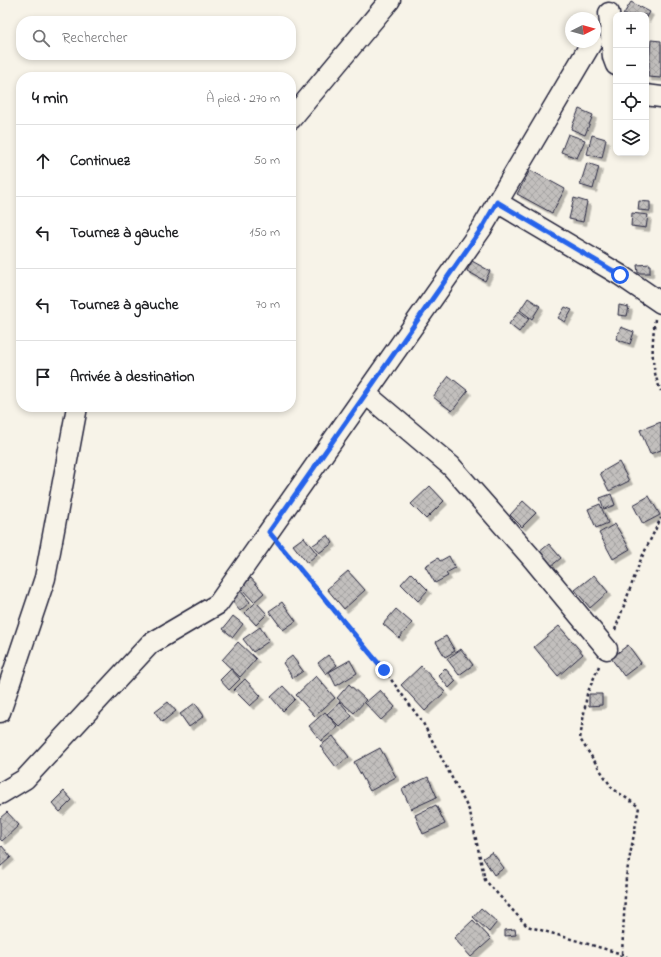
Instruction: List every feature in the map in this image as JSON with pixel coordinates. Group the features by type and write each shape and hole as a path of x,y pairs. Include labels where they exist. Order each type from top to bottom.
{"street":[{"path":"296,113 390,0"},
{"path":"601,27 613,7"},
{"path":"613,7 613,48"},
{"path":"0,794 24,779 150,644 218,604 482,228 588,48"},
{"path":"649,95 661,97"},
{"path":"497,202 620,275 659,302"},
{"path":"366,394 451,466 531,557 607,649"},
{"path":"0,712 45,578 76,412"}],"path":[{"path":"659,302 652,343 654,375 661,391"},
{"path":"621,955 626,877 639,806 612,788 580,739 587,694 607,649 641,559 661,518"},
{"path":"269,532 384,670 423,723 470,812 485,880 527,926 627,957"}],"building":[{"path":"631,2 650,12 649,14 649,12 625,12"},
{"path":"651,40 661,41 661,78 649,77"},
{"path":"579,109 593,115 585,135 571,129"},
{"path":"568,134 585,140 577,158 561,152"},
{"path":"592,135 606,139 602,158 587,154"},
{"path":"587,163 599,167 593,189 580,185"},
{"path":"530,170 565,189 552,213 517,194"},
{"path":"574,198 587,202 583,222 569,219"},
{"path":"639,201 650,202 650,211 638,210"},
{"path":"632,213 648,215 646,228 631,226"},
{"path":"472,261 490,271 485,281 467,271"},
{"path":"650,264 650,273 638,273 637,265"},
{"path":"528,298 540,306 532,319 520,310"},
{"path":"619,305 629,307 627,316 618,315"},
{"path":"565,307 572,310 565,322 558,318"},
{"path":"519,311 529,319 519,332 509,324"},
{"path":"621,327 634,332 630,344 616,339"},
{"path":"449,376 468,391 452,411 433,397"},
{"path":"661,422 661,450 650,454 640,430"},
{"path":"619,462 629,481 609,491 600,473"},
{"path":"430,486 444,501 426,519 411,504"},
{"path":"611,494 615,505 604,509 600,498"},
{"path":"649,496 660,515 643,524 633,505"},
{"path":"523,501 536,513 522,527 510,515"},
{"path":"600,504 608,523 596,528 588,509"},
{"path":"615,524 630,549 613,559 599,533"},
{"path":"328,535 333,543 319,553 313,545"},
{"path":"304,537 317,554 307,563 293,545"},
{"path":"549,544 561,558 550,567 538,553"},
{"path":"449,556 455,568 446,573 448,576 435,583 425,566 438,558 440,561"},
{"path":"348,571 365,590 344,609 327,589"},
{"path":"411,573 428,590 418,601 401,584"},
{"path":"594,575 608,592 590,608 575,590"},
{"path":"251,578 264,593 254,602 240,587"},
{"path":"239,589 250,602 240,611 229,598"},
{"path":"256,602 267,614 256,625 245,613"},
{"path":"282,602 296,621 283,630 269,611"},
{"path":"396,609 412,623 399,638 383,624"},
{"path":"233,616 243,624 233,637 223,629"},
{"path":"559,626 583,654 558,676 534,647"},
{"path":"260,627 269,641 253,652 243,639"},
{"path":"446,636 455,651 445,657 436,642"},
{"path":"238,642 256,659 240,677 222,660"},
{"path":"628,645 641,663 624,676 611,658"},
{"path":"461,649 473,665 459,675 447,659"},
{"path":"328,655 337,665 326,674 318,663"},
{"path":"292,656 303,671 293,678 283,663"},
{"path":"350,660 357,673 336,686 329,672"},
{"path":"421,666 445,692 425,711 401,685"},
{"path":"445,668 456,681 449,688 438,675"},
{"path":"231,669 240,679 229,690 220,680"},
{"path":"316,676 335,698 315,716 296,695"},
{"path":"245,679 261,696 250,706 234,690"},
{"path":"349,684 366,700 354,713 337,698"},
{"path":"283,686 295,699 283,711 271,697"},
{"path":"380,690 395,707 381,720 365,703"},
{"path":"589,694 602,694 602,705 589,706"},
{"path":"168,702 176,711 162,722 155,712"},
{"path":"340,702 352,716 340,727 327,714"},
{"path":"195,703 204,716 189,727 180,714"},
{"path":"325,712 338,727 321,741 309,726"},
{"path":"333,736 349,757 336,767 320,746"},
{"path":"380,748 396,777 370,791 354,762"},
{"path":"428,777 437,797 411,809 402,789"},
{"path":"64,791 72,800 60,812 52,803"},
{"path":"436,805 445,824 423,834 415,815"},
{"path":"7,812 19,825 2,841 0,839 0,818"},
{"path":"2,846 11,857 0,867 0,848"},
{"path":"492,852 504,868 494,875 483,858"},
{"path":"481,908 497,922 489,932 473,917"},
{"path":"473,920 491,939 471,957 454,938"},
{"path":"515,929 516,935 505,936 505,930"}],"route":[{"path":"384,670 306,579 269,532 482,228 497,202 620,275"}]}
